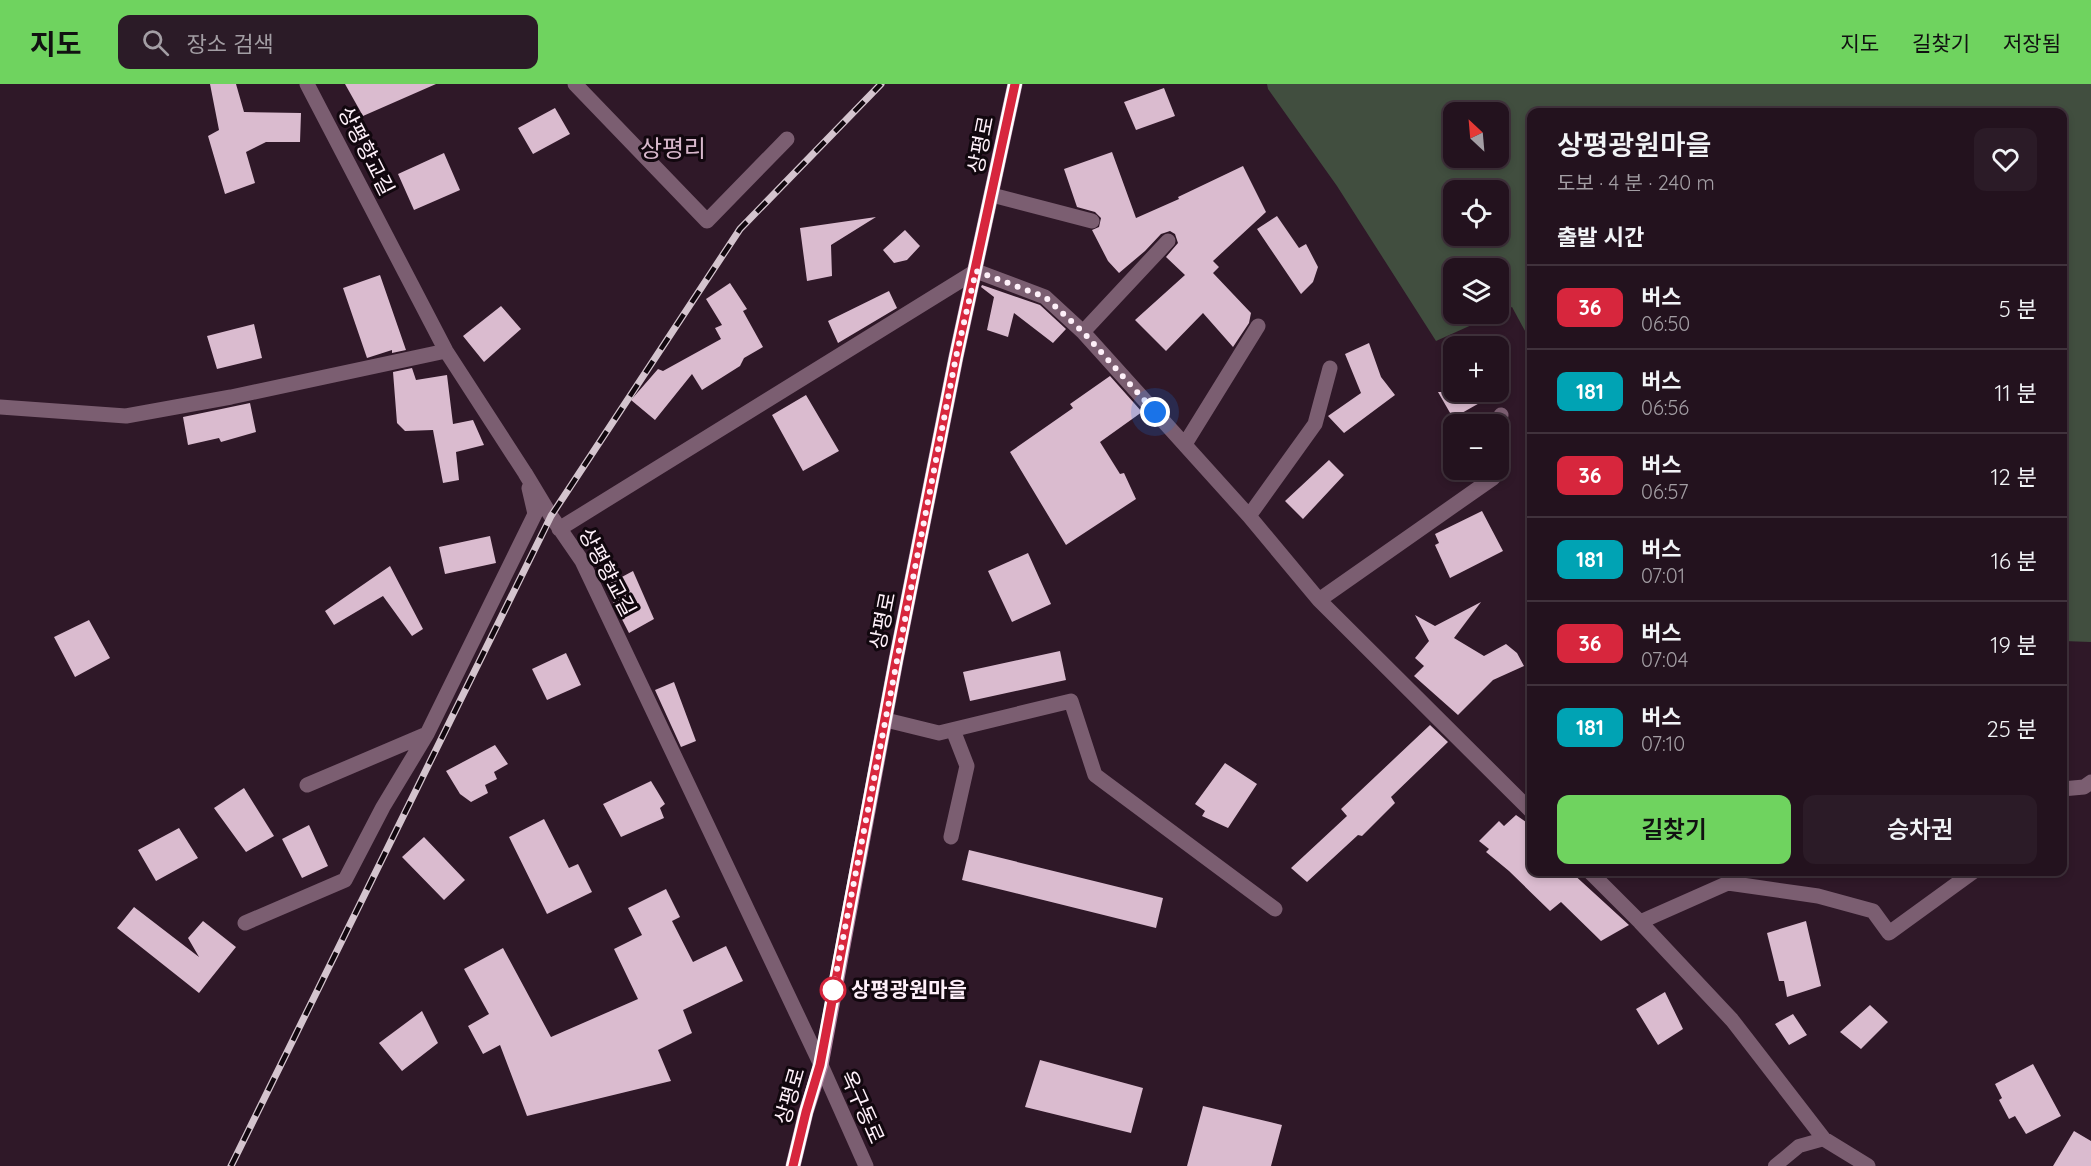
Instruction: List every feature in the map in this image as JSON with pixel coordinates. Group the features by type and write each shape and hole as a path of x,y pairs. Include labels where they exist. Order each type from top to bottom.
{"main road":[{"name":"상평로","path":"793,1166 820,1065 956,357 1015,84"}],"street":[{"name":"상평향교길","path":"307,84 446,351 582,561 820,1065"},
{"path":"575,84 707,221 787,139"},
{"path":"992,195 1092,221"},
{"path":"1083,332 1168,241"},
{"path":"560,529 976,271 1045,297 1083,332 1249,516 1319,600 1527,808"},
{"path":"1185,444 1258,326"},
{"path":"0,407 126,416 231,397 446,351"},
{"path":"1249,516 1315,424 1330,368"},
{"path":"245,922 345,880 383,807 427,734 535,514 525,473"},
{"path":"1319,600 1490,480"},
{"path":"886,720 939,733 1071,701 1095,775 1275,909"},
{"path":"951,837 967,766 953,730"},
{"path":"307,785 427,734"},
{"path":"2067,789 2084,787 2091,782"},
{"path":"1594,876 1732,1020 1824,1139 1868,1166"},
{"path":"1640,922 1728,883 1818,896 1873,911 1889,933 1967,876"},
{"name":"옥구동로","path":"820,1065 866,1166"}],"lane":[{"path":"1775,1166 1799,1146 1824,1139"}],"green space":[{"path":"1267,84 2091,84 2091,642 2067,641 2067,108 1527,108 1527,335 1512,307 1509,308 1509,258 1443,258 1443,324 1474,324 1436,341 1337,186 1268,89"}],"building":[{"path":"210,84 236,84 244,112 301,113 300,142 266,142 246,152 255,183 225,194 208,136 219,130"},
{"path":"345,84 436,84 363,116"},
{"path":"1164,88 1175,116 1136,130 1124,102"},
{"path":"555,108 570,134 533,154 518,128"},
{"path":"1112,152 1136,218 1243,166 1266,212 1213,261 1219,267 1213,273 1251,313 1249,323 1233,347 1203,313 1166,351 1135,320 1185,275 1166,257 1178,243 1175,234 1170,231 1161,234 1119,273 1108,261 1092,230 1099,227 1101,218 1095,212 1077,207 1064,169"},
{"path":"444,153 460,190 414,210 398,174"},
{"path":"1277,216 1299,248 1306,244 1318,267 1313,282 1301,294 1257,229"},
{"path":"876,217 831,245 832,276 807,281 800,228"},
{"path":"905,230 920,246 907,260 894,263 883,250"},
{"path":"380,275 406,350 392,353 392,350 367,358 343,288"},
{"path":"730,283 747,309 743,311 763,347 744,358 740,366 702,390 692,374 655,420 631,400 658,369 663,371 721,339 715,328 722,325 706,299"},
{"path":"982,285 1040,305 1066,329 1053,343 1014,313 1008,337 987,330 994,297 981,287"},
{"path":"889,291 897,308 838,343 828,321"},
{"path":"501,306 521,329 484,362 463,336"},
{"path":"254,324 262,358 217,369 207,336"},
{"path":"1369,343 1381,377 1395,395 1344,433 1328,416 1361,393 1345,354"},
{"path":"412,368 416,380 447,375 453,424 473,420 484,445 456,452 459,480 443,483 433,430 405,431 397,423 393,372"},
{"path":"1110,376 1142,412 1100,442 1120,474 1124,473 1136,499 1066,545 1010,452 1073,408 1070,404"},
{"path":"806,395 839,451 803,471 772,415"},
{"path":"1444,402 1481,402 1460,414 1451,414"},
{"path":"250,403 256,432 221,442 219,438 188,445 183,417"},
{"path":"1329,460 1344,475 1303,519 1285,501"},
{"path":"1482,511 1503,551 1450,578 1435,545 1439,543 1435,534"},
{"path":"490,536 496,563 445,574 439,547"},
{"path":"1028,553 1051,604 1012,622 988,571"},
{"path":"390,566 423,629 412,636 383,596 334,625 325,611"},
{"path":"633,571 654,619 629,633 605,586"},
{"path":"1481,602 1454,638 1484,656 1506,644 1517,653 1524,666 1493,680 1458,715 1414,676 1424,666 1415,658 1429,641 1415,615 1435,626"},
{"path":"89,620 110,658 75,677 54,637"},
{"path":"1060,651 1066,680 970,701 963,672"},
{"path":"566,653 581,685 547,700 532,669"},
{"path":"674,682 696,741 681,747 655,690"},
{"path":"1430,725 1448,742 1391,797 1395,803 1362,836 1358,835 1307,882 1291,868 1347,816 1341,809"},
{"path":"495,745 508,764 494,772 497,779 485,785 488,793 471,802 460,794 446,771"},
{"path":"1225,763 1257,784 1228,828 1202,816 1205,811 1195,804"},
{"path":"651,781 665,804 660,808 664,818 621,837 603,804"},
{"path":"244,788 274,836 246,852 214,808"},
{"path":"1516,815 1527,823 1527,876 1575,876 1629,925 1601,941 1561,902 1550,911 1486,852 1489,849 1479,841 1499,821 1504,826"},
{"path":"544,819 569,868 578,864 592,892 547,914 509,837"},
{"path":"309,825 328,866 302,878 282,839"},
{"path":"179,828 198,858 156,881 138,850"},
{"path":"424,837 465,880 444,900 402,857"},
{"path":"969,850 1163,898 1156,928 962,880"},
{"path":"666,889 680,917 672,921 693,962 726,946 743,981 683,1010 692,1033 658,1050 671,1081 527,1116 500,1045 483,1054 468,1026 489,1014 464,969 503,948 551,1037 638,999 614,949 642,935 628,908"},
{"path":"134,907 199,957 188,938 203,921 236,947 199,993 117,928"},
{"path":"1806,921 1821,986 1787,997 1784,981 1779,981 1767,933"},
{"path":"1665,992 1683,1029 1658,1045 1636,1009"},
{"path":"1870,1005 1888,1022 1861,1049 1840,1032"},
{"path":"422,1011 438,1043 402,1071 379,1043"},
{"path":"1793,1014 1807,1035 1789,1045 1775,1024"},
{"path":"1040,1060 1143,1088 1131,1133 1025,1107"},
{"path":"2033,1064 2061,1116 2026,1134 2015,1116 2009,1119 1999,1100 2002,1098 1995,1084"},
{"path":"1203,1106 1282,1125 1271,1166 1187,1166"},
{"path":"2074,1131 2091,1141 2091,1166 2053,1166"}],"railway":[{"path":"231,1166 551,516 740,229 881,84"}],"bus line":[{"name":"36","path":"793,1166 820,1065 956,357 1015,84"}],"place":[{"name":"상평광원마을","path":"833,990"}],"district":[{"name":"상평리","path":"673,149"}],"route":[{"path":"833,990 956,357 976,271 1045,297 1083,332 1155,412"}]}
